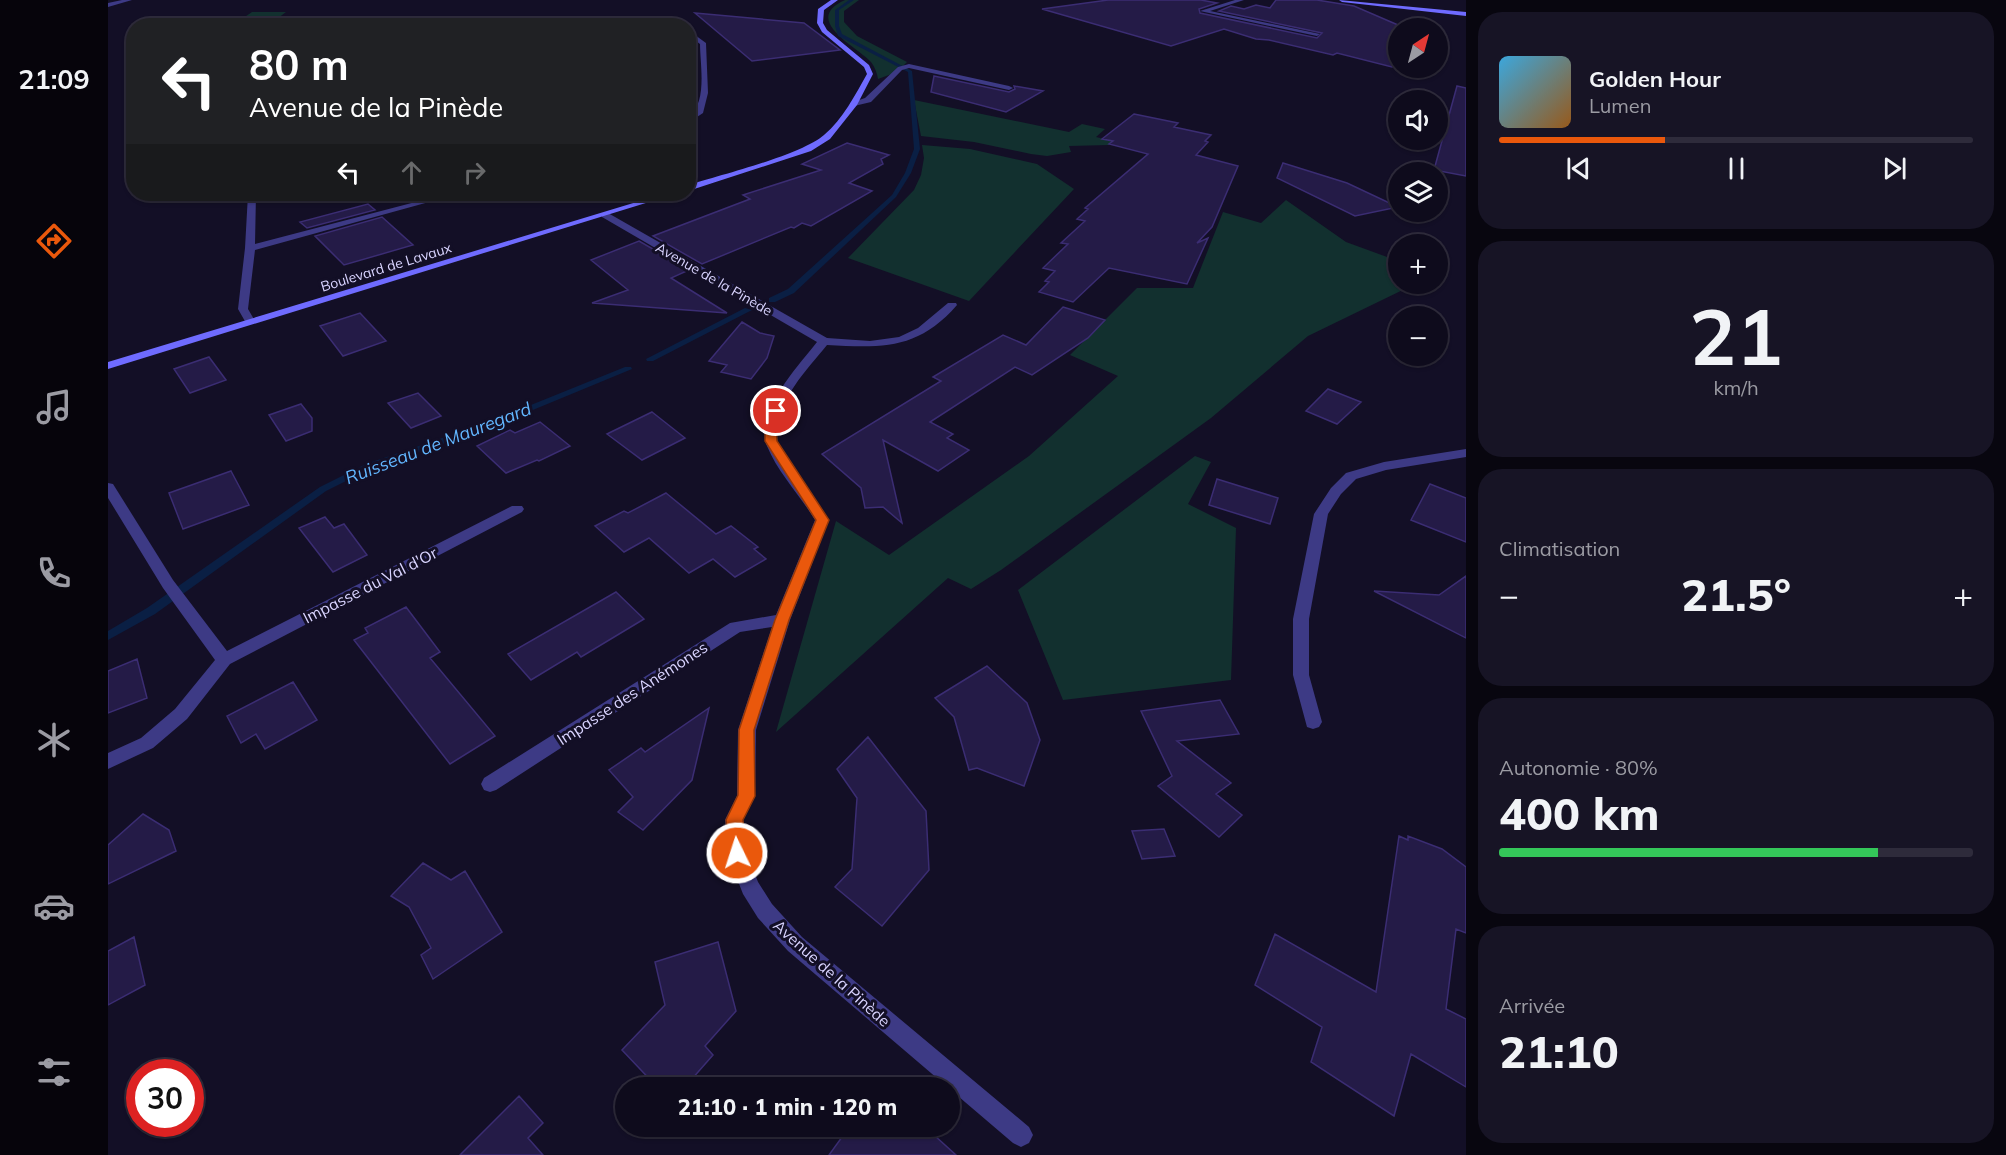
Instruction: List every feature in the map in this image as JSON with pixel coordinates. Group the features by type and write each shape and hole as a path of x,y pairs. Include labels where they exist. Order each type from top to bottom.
{"street":[{"path":"108,5 129,0"},
{"path":"696,185 808,148 827,137 853,105 870,74 867,66 824,31 820,23 821,9 835,0"},
{"path":"1216,0 1230,3"},
{"path":"1241,0 1203,11 1317,34"},
{"path":"1342,0 1466,14"},
{"path":"696,38 703,43 699,113 696,115"},
{"path":"853,105 868,100 902,67 923,67 1009,88"},
{"path":"249,321 243,309 250,249 252,201"},
{"path":"250,249 428,201"},
{"name":"Boulevard de Lavaux","path":"108,366 249,321 649,201"},
{"name":"Avenue de la Pinède","path":"605,215 824,341 870,344 902,340 922,330 952,305"},
{"name":"Avenue de la Pinède","path":"824,341 782,397 771,425 771,441 822,520 782,620 747,730 746,796 734,820 737,853 750,887 765,911 795,944 1022,1135"},
{"path":"1313,722 1301,675 1301,619 1321,514 1336,491 1351,476 1384,466 1466,453"},
{"path":"108,487 168,584 224,660"},
{"name":"Impasse du Val d'Or","path":"108,761 147,743 182,714 224,660 517,509"},
{"name":"Impasse des Anémones","path":"490,784 736,627 782,620"}],"green space":[{"path":"845,0 859,0 844,11 844,22 857,36 907,62 897,72 878,79 871,62 845,41 830,24 828,16 833,8"},
{"path":"252,12 286,12 278,18 243,18"},
{"path":"914,100 1069,132 1082,124 1105,129 1096,137 1112,141 1109,145 1069,146 1071,152 1047,156 974,142 921,136"},
{"path":"922,145 970,149 1037,164 1074,189 969,301 848,258 914,190 921,175 924,158"},
{"path":"1286,200 1346,242 1388,257 1388,294 1394,294 1308,336 1211,418 1001,570 971,589 948,578 776,732 836,521 889,555 1029,456 1118,376 1070,355 1137,288 1193,288 1223,212 1261,223"},
{"path":"1195,456 1211,462 1188,504 1236,528 1231,680 1063,700 1018,590"}],"building":[{"path":"1108,0 1201,0 1217,3 1199,9 1200,13 1317,38 1322,33 1219,11 1231,6 1244,9 1256,5 1270,8 1276,0 1317,0 1354,6 1388,21 1388,66 1337,53 1333,55 1256,39 1224,29 1171,46 1042,9"},
{"path":"695,13 804,23 840,50 752,61"},
{"path":"934,76 1009,92 1015,89 1014,86 1043,91 1006,112 931,92"},
{"path":"1457,86 1466,88 1466,176 1448,173 1448,162 1436,162 1439,150 1448,150 1448,119"},
{"path":"1134,114 1178,123 1174,127 1211,135 1196,155 1238,166 1212,227 1197,243 1208,238 1187,284 1109,268 1073,302 1039,292 1049,282 1045,281 1055,271 1043,268 1068,244 1061,243 1085,221 1077,219 1088,209 1085,208 1148,154 1109,144 1113,141 1102,139"},
{"path":"847,143 889,155 881,159 883,164 849,183 872,191 811,226 802,223 702,264 653,236 750,199 743,195 821,170 802,164"},
{"path":"1283,163 1347,183 1388,202 1388,209 1355,216 1277,178"},
{"path":"368,204 375,210 307,228 300,222"},
{"path":"382,217 413,245 344,265 315,236"},
{"path":"639,241 689,270 671,278 727,313 592,303 628,290 591,260"},
{"path":"1063,307 1105,320 1088,338 1032,375 1015,367 930,422 953,434 947,438 969,450 938,471 883,440 902,523 883,507 865,508 861,488 822,454 941,381 933,377 1003,335 1026,345"},
{"path":"360,313 386,341 343,356 320,326"},
{"path":"742,322 760,333 774,336 767,358 751,379 721,372 727,365 709,361"},
{"path":"209,357 226,380 190,393 174,369"},
{"path":"1328,389 1361,402 1337,424 1306,411"},
{"path":"418,393 441,416 411,428 388,403"},
{"path":"301,404 312,418 312,431 286,441 269,415"},
{"path":"652,412 685,438 642,460 607,434"},
{"path":"540,422 570,446 506,473 477,446 510,430 515,433"},
{"path":"231,471 249,505 183,529 169,493"},
{"path":"1217,479 1278,498 1270,524 1209,505"},
{"path":"1430,484 1466,498 1466,542 1411,520"},
{"path":"666,493 716,534 731,526 758,547 754,549 766,559 735,577 713,559 689,573 649,538 624,552 595,526 624,511 628,513"},
{"path":"325,517 334,528 344,524 367,555 333,572 299,528"},
{"path":"1466,576 1466,638 1374,591 1439,595"},
{"path":"616,592 644,619 581,657 577,652 531,680 508,654"},
{"path":"406,607 440,652 430,658 495,736 450,764 354,640 368,633 365,628"},
{"path":"137,659 147,698 108,713 108,671"},
{"path":"987,666 1027,703 1040,740 1024,786 977,768 969,770 954,717 935,698"},
{"path":"293,682 317,720 265,749 256,734 241,743 227,716"},
{"path":"1220,700 1239,734 1177,741 1231,783 1216,794 1242,815 1219,837 1158,786 1172,776 1141,711"},
{"path":"709,708 692,780 643,830 618,812 633,797 609,770 641,748 645,752"},
{"path":"868,737 926,811 929,870 882,926 835,887 852,869 857,798 837,769"},
{"path":"143,814 169,830 176,851 108,884 108,845"},
{"path":"1164,829 1175,856 1142,859 1132,831"},
{"path":"1399,836 1408,840 1408,836 1442,849 1466,867 1466,933 1456,929 1446,1009 1466,1019 1466,1087 1411,1054 1394,1116 1311,1062 1322,1027 1255,985 1275,934 1376,992"},
{"path":"423,863 451,880 465,871 502,932 433,979 421,955 431,948 409,907 391,896"},
{"path":"134,937 145,985 108,1005 108,951"},
{"path":"718,942 736,1011 705,1046 713,1055 694,1077 648,1077 622,1050 665,1005 655,962"},
{"path":"519,1096 543,1123 528,1138 543,1155 460,1155"},
{"path":"842,1137 936,1137 956,1155 829,1155"}],"waterway":[{"name":"Ruisseau de Mauregard","path":"772,300 791,291 894,196 908,173 917,149 910,71 840,35 837,26 837,10 852,0"},
{"name":"Ruisseau de Mauregard","path":"650,359 748,310"},
{"name":"Ruisseau de Mauregard","path":"108,636 151,611 323,489 369,466 489,425 628,369"}],"route":[{"path":"737,853 734,820 746,796 747,730 782,620 822,520 812,501 771,441 771,425 776,411"}]}
